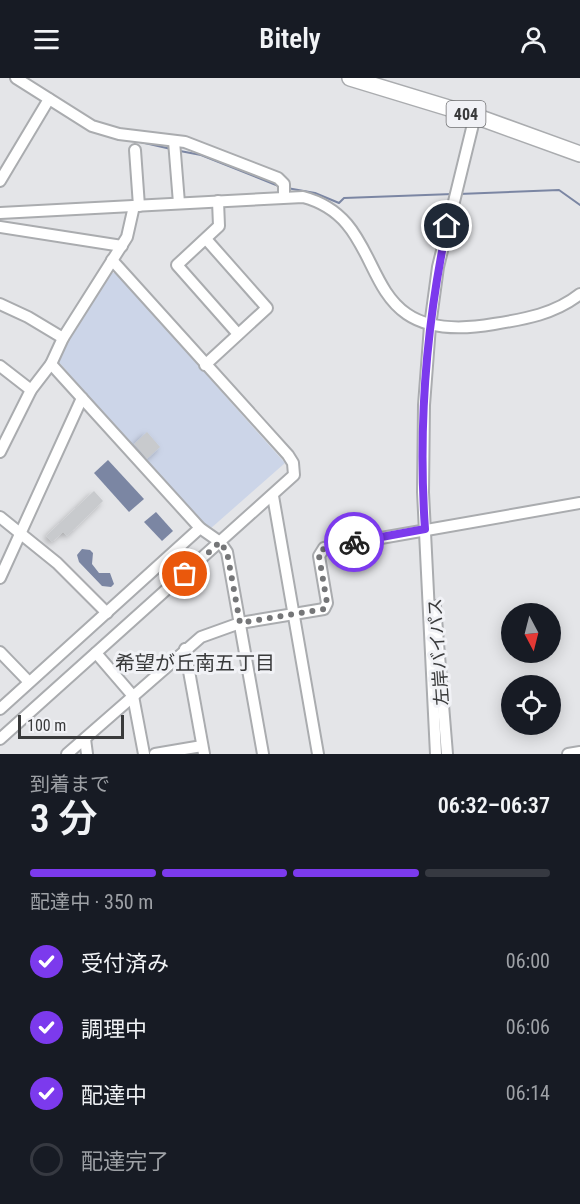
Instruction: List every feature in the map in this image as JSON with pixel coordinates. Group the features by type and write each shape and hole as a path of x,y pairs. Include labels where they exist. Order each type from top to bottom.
{"highway":[{"name":"404","path":"354,79 475,116 580,154"}],"street":[{"path":"16,78 79,120 99,128 204,148 278,178 284,184 284,196"},
{"path":"344,78 354,79"},
{"path":"0,181 49,99"},
{"name":"左岸バイパス","path":"447,754 436,617 425,529 422,445 429,326 452,201 475,116"},
{"path":"174,141 179,203"},
{"path":"0,452 31,390 51,364 63,338 122,246 136,206 135,150"},
{"path":"0,213 284,196 318,201 339,213 356,237 390,299 404,311 429,326 454,329 512,321 553,310 580,294"},
{"path":"218,201 219,226 177,265 238,334"},
{"path":"0,227 122,246"},
{"path":"205,365 267,308 206,239"},
{"path":"0,739 294,475 291,459 112,260"},
{"path":"0,304 63,338"},
{"path":"51,364 200,528 220,542 227,552 263,754"},
{"path":"0,366 31,390"},
{"path":"0,578 82,398"},
{"path":"273,496 318,754"},
{"path":"68,754 185,649 209,633 240,623 324,609 327,603 319,556 324,548 580,503"},
{"path":"0,518 57,563 107,613"},
{"path":"0,709 200,528"},
{"name":"左岸バイパス","path":"427,549 426,571 436,754"},
{"path":"155,754 203,750 185,649"},
{"path":"0,652 29,682"},
{"path":"96,653 134,696 144,754"},
{"path":"85,739 87,754"},
{"path":"568,754 580,752"}],"shaded area":[{"path":"111,273 116,273 285,463 210,529 194,517 56,356"},
{"path":"108,460 144,499 129,512 94,473"},
{"path":"156,512 173,531 162,541 144,522"},
{"path":"82,549 93,553 92,564 99,573 110,573 114,584 111,587 102,586 79,562 77,555"}],"building":[{"path":"147,432 160,447 147,459 134,444"},
{"path":"94,491 103,501 67,536 63,532 52,542 46,536"}],"waterway":[{"path":"136,141 171,149"},
{"path":"180,151 201,155 281,187"},
{"path":"287,188 315,193 339,203 344,198 453,194"},
{"path":"459,194 559,190 580,205"}],"way so far":[{"path":"185,574 220,542 227,552 240,623 324,609 327,603 320,550 354,542"}],"district":[{"name":"希望が丘南五丁目","path":"195,663"}],"route":[{"path":"354,542 425,529 422,445 429,326 447,226"}]}
